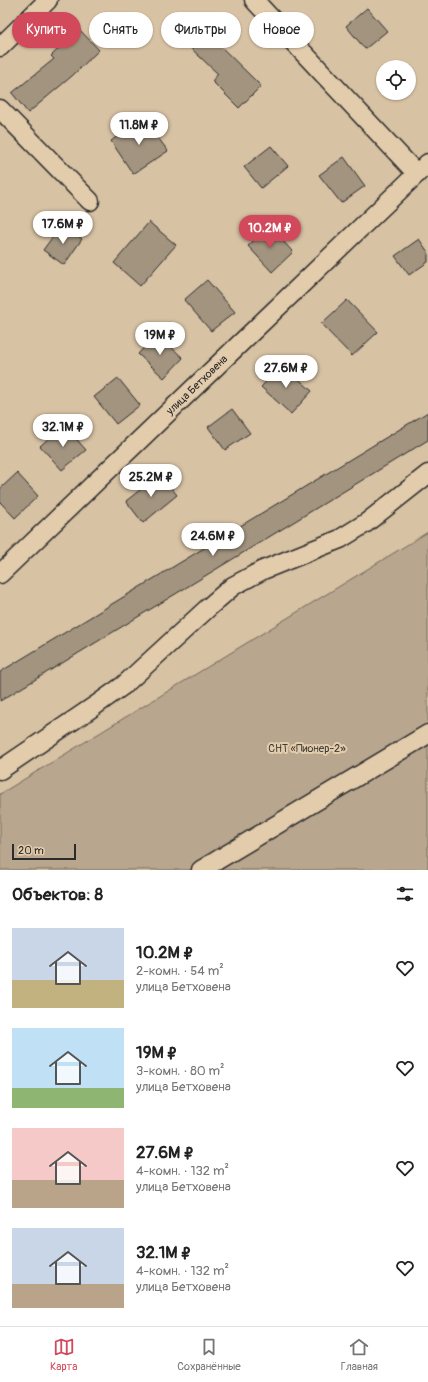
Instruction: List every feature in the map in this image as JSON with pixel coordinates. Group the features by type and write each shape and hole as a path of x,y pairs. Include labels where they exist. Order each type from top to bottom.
{"street":[{"path":"0,47 48,0"},
{"path":"254,0 422,169"},
{"path":"0,109 90,201"},
{"name":"улица Бетховена","path":"0,574 422,169"},
{"path":"0,770 96,706 124,685 233,586 263,570 340,539 366,523 428,474"},
{"path":"201,870 428,734"}],"green space":[{"name":"СНТ «Пионер-2»","path":"428,532 428,870 0,870 0,794"}],"building":[{"path":"367,8 387,31 365,49 346,26"},
{"path":"81,31 89,40 89,48 97,48 99,50 72,76 28,113 12,93 54,59 51,56 59,48 81,48"},
{"path":"191,48 222,48 261,86 239,108 212,81 218,74"},
{"path":"143,118 168,151 133,174 111,141"},
{"path":"271,146 288,166 261,188 244,167"},
{"path":"344,157 365,186 341,203 319,175"},
{"path":"149,222 176,245 140,286 114,263"},
{"path":"62,224 82,239 64,265 43,250"},
{"path":"269,226 293,252 272,272 248,246"},
{"path":"419,239 428,252 428,262 409,275 395,256"},
{"path":"207,280 235,312 211,331 184,300"},
{"path":"347,300 378,332 352,356 321,324"},
{"path":"157,334 183,358 164,378 138,354"},
{"path":"282,364 312,391 291,414 261,387"},
{"path":"118,378 140,405 116,424 94,397"},
{"path":"232,409 250,433 225,450 208,427"},
{"path":"428,412 428,440 0,701 0,672"},
{"path":"64,425 86,450 62,470 40,446"},
{"path":"17,473 38,496 15,518 0,502 0,489"},
{"path":"160,474 177,495 143,523 126,501"}]}
